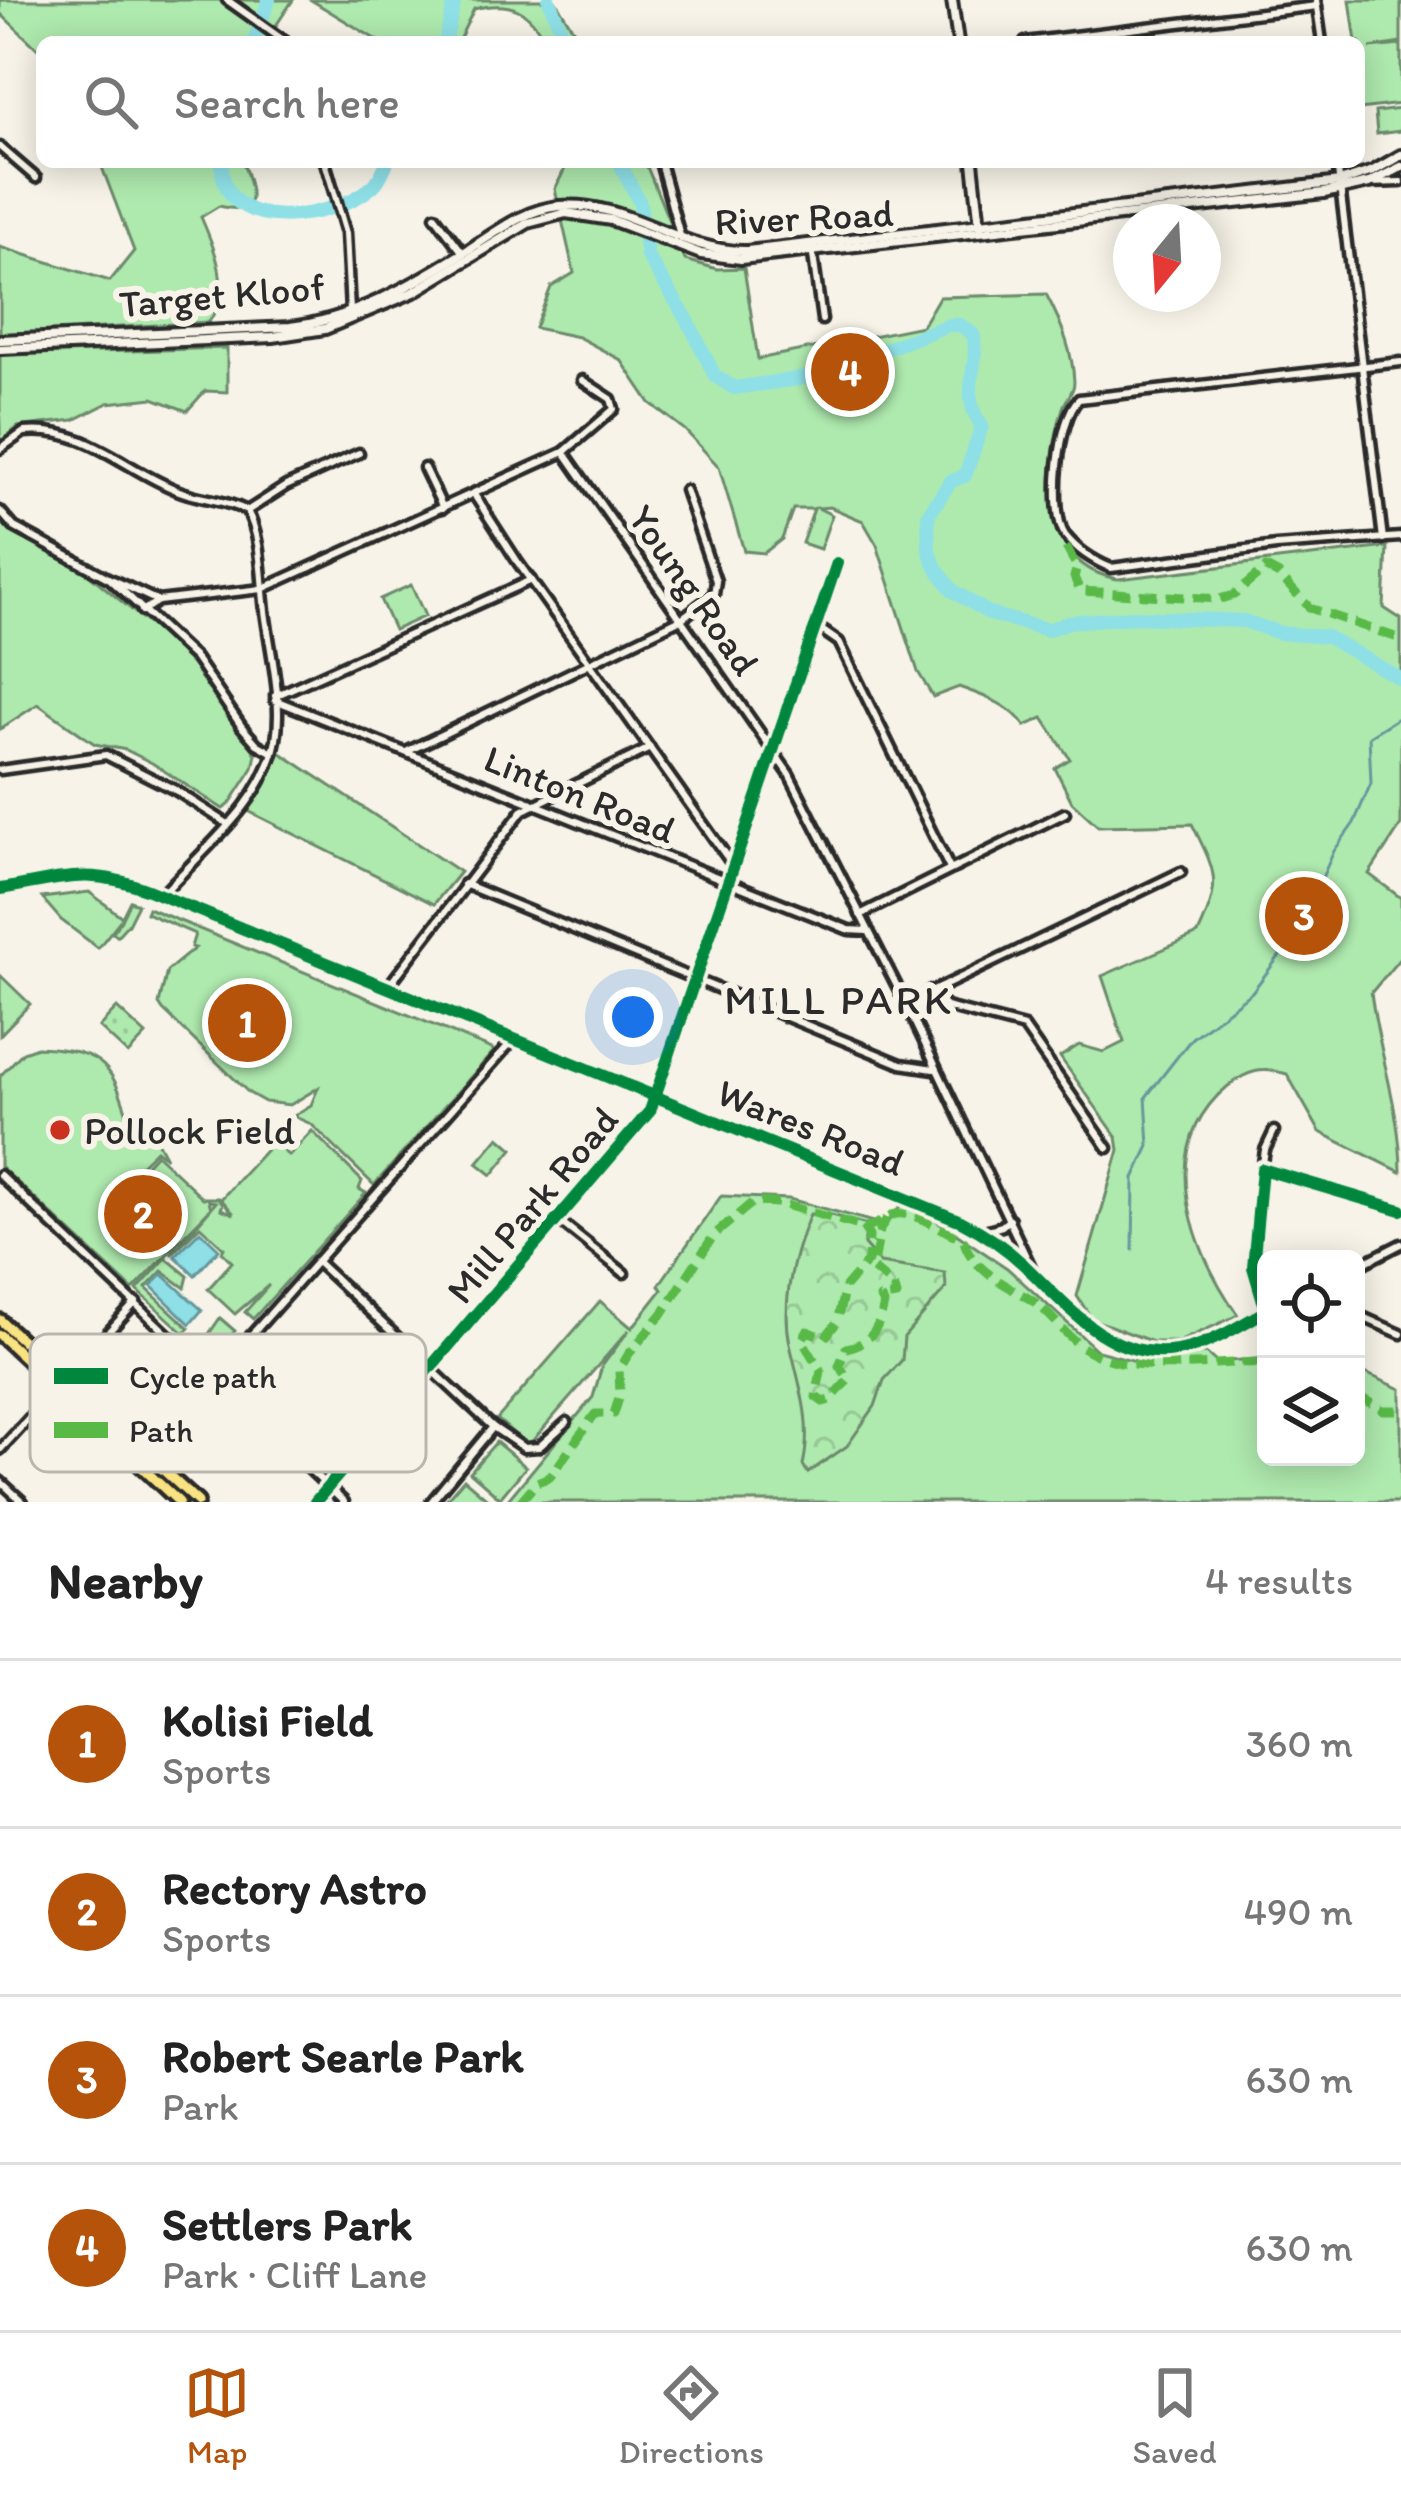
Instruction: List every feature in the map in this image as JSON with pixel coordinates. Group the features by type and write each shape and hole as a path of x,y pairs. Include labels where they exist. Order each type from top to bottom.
{"main road":[{"path":"952,0 957,36"},
{"path":"1339,186 1401,155"},
{"path":"1339,186 1369,183 1401,167"},
{"path":"974,168 980,228"},
{"name":"River Road","path":"566,209 678,240 721,258 1339,186"},
{"name":"Target Kloof","path":"351,316 523,217 566,209"},
{"name":"Target Kloof","path":"0,344 296,335 414,292 510,232 566,209"},
{"path":"0,1320 30,1352"},
{"path":"0,1335 30,1360"},
{"path":"149,1472 179,1502"},
{"path":"163,1472 198,1502"}],"street":[{"path":"226,0 278,36"},
{"path":"1070,36 1317,3 1321,36"},
{"path":"0,147 36,178"},
{"path":"326,168 342,217 351,316"},
{"path":"661,168 678,240"},
{"path":"1338,168 1383,538"},
{"path":"1369,183 1401,182"},
{"path":"435,216 463,254"},
{"path":"812,249 822,320"},
{"path":"1401,362 1079,399 1069,408 1064,427 1058,511 1066,535 1111,568 1276,546 1401,537"},
{"path":"142,611 158,601 262,590 564,452 614,409 611,399 582,380"},
{"path":"0,449 24,432 72,436 102,446 176,490 247,511 286,486 359,454"},
{"name":"Young Road","path":"564,452 789,774 906,1004 1034,1274"},
{"path":"424,468 443,508"},
{"path":"406,752 681,619 716,588 685,490"},
{"path":"475,494 734,867"},
{"path":"0,511 14,527 158,601"},
{"path":"161,896 228,824 256,786 277,736 262,590 247,511"},
{"name":"Mill Park Road","path":"426,1375 645,1118 657,1097 837,563"},
{"path":"110,579 195,658 242,727 273,753"},
{"path":"275,698 531,580"},
{"path":"816,626 839,642 950,869"},
{"name":"Linton Road","path":"275,698 729,884 840,927 867,931"},
{"path":"387,988 531,803 650,748"},
{"path":"0,770 106,755 228,824"},
{"path":"860,915 1066,812"},
{"path":"906,1004 1181,872"},
{"name":"Wares Road","path":"0,889 101,875 161,896 980,1232 1034,1274 1092,1330 1142,1350 1164,1352 1196,1346 1257,1316"},
{"path":"464,884 901,1064 934,1069"},
{"path":"930,992 946,1007 1024,1027 1108,1148"},
{"path":"252,1334 514,1040"},
{"path":"1257,1281 1253,1267 1262,1169 1274,1131"},
{"path":"1262,1169 1401,1210"},
{"path":"0,1175 170,1334"},
{"path":"980,1232 1010,1219"},
{"path":"559,1221 624,1273"},
{"path":"1365,1263 1401,1244"},
{"path":"316,1262 393,1334"},
{"path":"106,1334 136,1302"},
{"path":"1365,1318 1401,1334"},
{"path":"426,1364 494,1427 532,1449 551,1440 567,1422"},
{"path":"0,1450 30,1417"},
{"path":"431,1502 494,1427"},
{"path":"313,1472 344,1502"},
{"name":"Mill Park Road","path":"315,1502 341,1472"},
{"path":"0,1481 23,1502"}],"green space":[{"path":"0,0 293,0 269,36 36,36 36,47 0,13"},
{"path":"311,0 555,0 577,36 542,36 526,15 498,6 474,9 461,36 370,36"},
{"path":"1350,0 1401,0 1401,43 1370,48 1401,45 1401,104 1365,108 1365,36 1355,36"},
{"path":"1401,109 1401,131 1377,134 1375,112"},
{"path":"102,168 245,168 251,192 248,205 219,206 201,217 221,283 209,322 0,334 0,247 110,281 134,251"},
{"path":"565,168 647,168 685,260 717,269 744,268 758,359 922,326 939,297 1046,294 1065,336 1074,382 1057,432 1053,510 1073,555 1092,570 1118,579 1387,547 1384,608 1401,619 1401,825 1369,874 1401,898 1401,957 1371,993 1401,1172 1320,1132 1287,1074 1256,1072 1227,1087 1205,1112 1191,1139 1186,1169 1195,1230 1238,1315 1178,1342 1153,1342 1092,1319 1077,1296 1119,1150 1117,1137 1060,1057 1079,1045 1104,1052 1124,1042 1102,976 1198,934 1211,902 1213,878 1192,824 1098,826 1072,802 1055,768 1070,759 1043,718 1025,726 1004,706 959,687 933,697 918,672 877,545 863,521 830,507 818,508 832,515 820,549 802,543 814,509 793,509 782,539 764,553 744,551 719,467 685,430 650,403 621,360 578,337 535,328 551,287 574,273 555,189"},
{"path":"227,348 227,392 205,391 187,411 153,398 108,403 74,420 18,427 0,442 0,355"},
{"path":"0,519 15,532 73,561 204,676 256,754 253,768 229,805 223,809 126,750 95,744 38,704 0,729"},
{"path":"411,585 425,616 394,630 380,599"},
{"path":"278,751 460,872 434,904 246,810 270,775"},
{"path":"89,892 122,917 130,901 138,904 128,924 117,936 113,932 122,918 98,948 61,920 42,898"},
{"path":"148,908 494,1051 374,1185 311,1124 293,1116 311,1105 318,1088 290,1105 265,1102 249,1093 163,1010 159,1004 167,971 195,948 191,947 195,934 146,913"},
{"path":"0,975 30,1004 0,1035"},
{"path":"117,1008 146,1035 128,1054 99,1027"},
{"path":"37,1047 93,1058 112,1076 131,1127 140,1130 146,1121 166,1158 156,1150 132,1173 134,1177 156,1154 203,1198 219,1198 221,1209 234,1214 221,1199 273,1142 289,1156 312,1131 362,1181 359,1189 366,1193 253,1319 245,1312 269,1285 235,1314 208,1289 232,1262 200,1226 171,1255 210,1209 176,1244 170,1233 162,1242 175,1246 133,1290 0,1166 0,1076 23,1052"},
{"path":"499,1137 513,1149 492,1175 477,1163"},
{"path":"721,1196 789,1199 885,1225 901,1205 931,1217 1007,1268 1098,1351 1136,1361 1206,1353 1216,1362 1257,1359 1257,1466 1365,1466 1365,1373 1401,1389 1401,1502 506,1502 593,1397 602,1366 629,1330 528,1446 497,1419 600,1301 632,1328 662,1290 659,1285"},
{"path":"810,1214 867,1225 864,1245 880,1263 945,1273 946,1288 904,1337 902,1360 884,1380 875,1406 847,1446 808,1473 803,1465 806,1419 787,1311 794,1261"},
{"path":"166,1258 188,1276 185,1288 162,1271 146,1288 189,1328 184,1333 137,1290"},
{"path":"220,1318 235,1331 232,1334 209,1334"},
{"path":"496,1442 526,1467 500,1498 470,1472"},
{"path":"464,1479 491,1502 444,1502"}],"water":[{"path":"200,1231 219,1249 195,1275 175,1256"},
{"path":"162,1274 202,1310 190,1324 151,1286"}],"waterway":[{"path":"256,36 269,0"},
{"path":"446,36 455,0"},
{"path":"549,0 564,36"},
{"path":"223,168 226,186 239,203 282,216 333,208 355,198 375,184 384,168"},
{"path":"622,168 640,203 647,256 687,319 715,376 734,388 812,377 949,325 960,325 973,334 972,403 982,426 965,476 951,481 928,515 929,550 953,591 990,614 1048,630 1068,622 1133,617 1244,621 1280,633 1327,637 1401,679"},
{"path":"1133,1250 1134,1178 1149,1146 1146,1097 1192,1038 1252,992 1297,933 1371,783 1369,736 1401,716"}],"marked path":[{"path":"1066,547 1077,567 1074,577 1080,591 1220,599 1234,595 1266,568 1310,608 1401,639"},
{"path":"520,1502 537,1482 550,1477 595,1414 614,1414 620,1395 619,1370 628,1355 663,1313 714,1235 753,1202 778,1203 863,1227 898,1214 927,1221 964,1241 983,1269 1033,1301 1081,1346 1107,1359 1151,1365 1257,1363"},
{"path":"863,1227 869,1236 868,1261 845,1287 837,1322 825,1338 807,1331 802,1340 821,1371 816,1397 823,1402 849,1379 839,1366 846,1348 868,1338 877,1327 884,1304 880,1298 897,1296 894,1286 873,1269 887,1218"},
{"path":"1365,1400 1383,1410 1401,1410"}],"cycle path":[{"path":"426,1372 650,1111 837,563"},
{"path":"0,889 91,876 148,890 961,1221 1009,1252 1096,1330 1139,1350 1190,1348 1266,1311 1253,1267 1262,1169 1401,1210"},
{"path":"315,1502 341,1472"}],"place":[{"name":"Settlers Park","path":"850,372"},
{"name":"Robert Searle Park","path":"1304,916"},
{"name":"Kolisi Field","path":"247,1023"},
{"name":"Pollock Field","path":"60,1130"},
{"name":"Rectory Astro","path":"143,1214"}],"district":[{"name":"MILL PARK","path":"839,999"}]}
